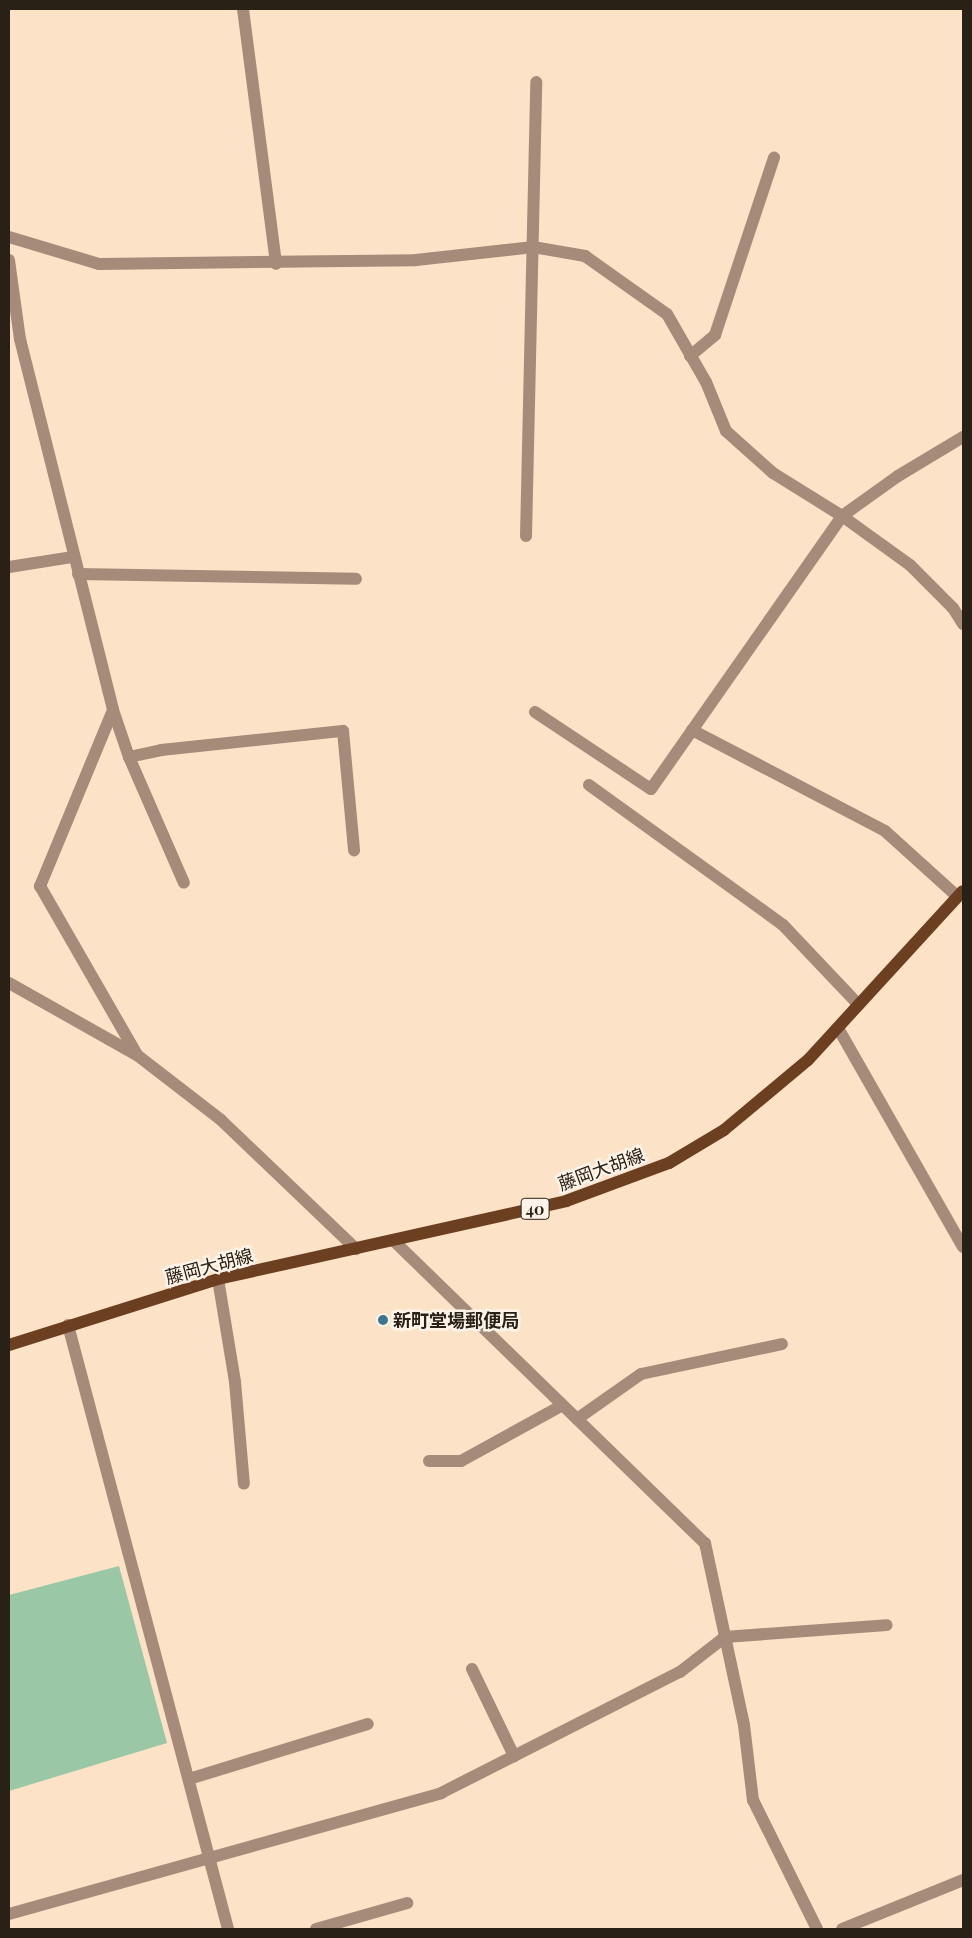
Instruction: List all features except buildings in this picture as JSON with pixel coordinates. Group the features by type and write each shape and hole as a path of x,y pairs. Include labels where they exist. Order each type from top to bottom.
{"main road":[{"name":"藤岡大胡線","path":"9,1345 218,1279 566,1201 669,1163 724,1130 808,1060 961,894"}],"street":[{"path":"243,9 276,264"},
{"path":"526,536 536,82"},
{"path":"690,356 715,335 774,158"},
{"path":"9,237 100,264 276,264 416,260 532,247 585,256 667,314 706,382 726,431 773,473 842,516 910,565 953,608 963,624"},
{"path":"9,260 20,339 112,710 129,757 184,882"},
{"path":"535,712 650,789 842,516 898,476 963,437"},
{"path":"9,567 73,557"},
{"path":"78,574 356,579"},
{"path":"112,710 40,886 137,1055"},
{"path":"692,730 885,831 961,894"},
{"path":"129,757 161,750 343,731 354,850"},
{"path":"589,785 783,925 859,1005"},
{"path":"9,983 137,1055 221,1120 356,1249"},
{"path":"838,1028 963,1246"},
{"path":"394,1241 561,1406 577,1419 705,1543 744,1725 753,1800 817,1929"},
{"path":"218,1279 235,1382 244,1484"},
{"path":"68,1325 190,1779 207,1858 228,1929"},
{"path":"577,1419 641,1374 782,1344"},
{"path":"429,1460 461,1460 561,1406"},
{"path":"9,1914 441,1793 680,1672 725,1637 887,1624"},
{"path":"472,1669 514,1756"},
{"path":"190,1779 368,1724"},
{"path":"842,1929 963,1880"},
{"path":"316,1929 407,1903"}],"green space":[{"path":"119,1566 167,1743 9,1791 9,1595"}],"place":[{"name":"新町堂場郵便局","path":"383,1320"}]}
